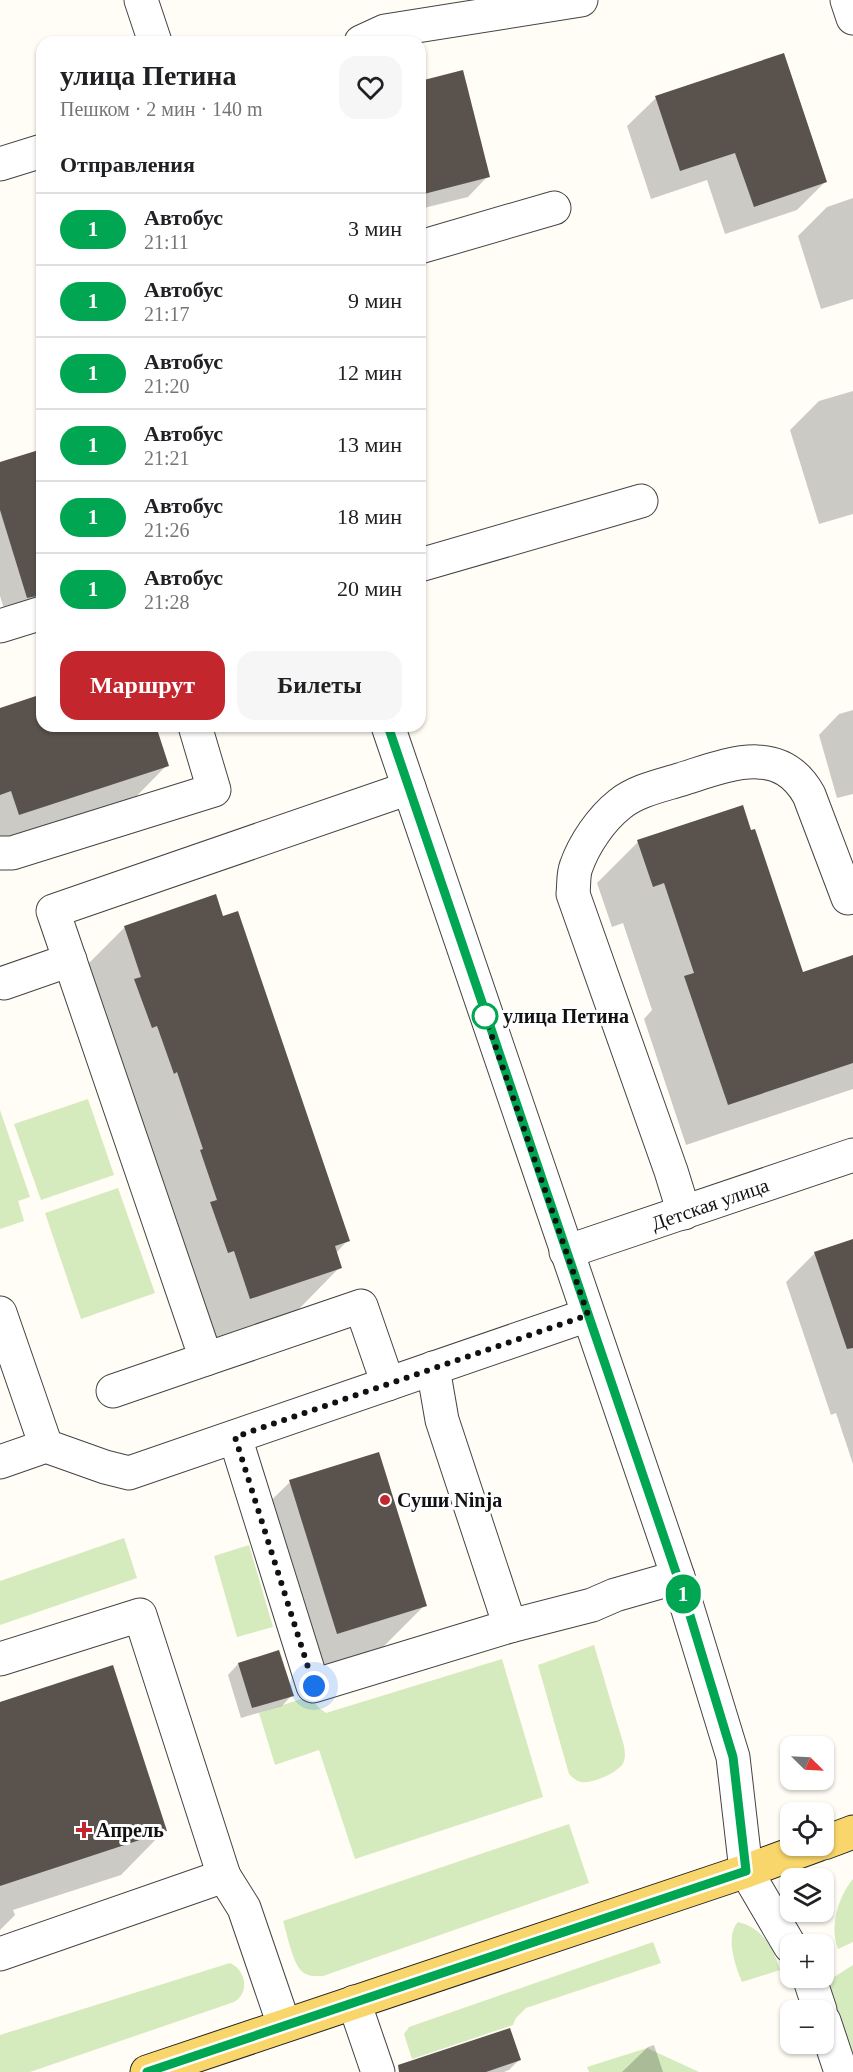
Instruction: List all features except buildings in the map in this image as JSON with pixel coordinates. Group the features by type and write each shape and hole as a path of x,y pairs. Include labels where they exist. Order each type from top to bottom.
{"main road":[{"path":"834,1839 853,1832"},
{"path":"147,2072 788,1856"}],"street":[{"path":"141,0 152,36"},
{"path":"374,36 385,31 581,0"},
{"path":"847,0 853,18"},
{"path":"0,164 36,153"},
{"path":"426,245 554,208"},
{"path":"426,563 641,501"},
{"path":"0,626 36,615"},
{"path":"0,853 12,853 214,790 197,732"},
{"path":"390,732 678,1577 733,1757 746,1871 783,1934"},
{"path":"684,1213 672,1171 573,894 575,869 587,844 604,820 620,803 642,792 737,762 763,762 780,767 804,784 848,898 853,896"},
{"path":"206,1359 53,910 409,788"},
{"path":"4,983 69,960"},
{"name":"Детская улица","path":"566,1252 853,1155"},
{"path":"113,1391 361,1306 388,1384"},
{"path":"0,1313 46,1446"},
{"path":"0,1462 46,1446 129,1473 588,1315"},
{"path":"433,1368 442,1420 510,1626"},
{"path":"235,1437 314,1686 510,1626 592,1605 615,1595 678,1577"},
{"path":"0,1659 140,1615 224,1876 244,1908 284,2025"},
{"path":"0,1954 224,1876"},
{"path":"354,2002 378,2072"},
{"path":"834,2051 841,2072"}],"green space":[{"path":"88,1099 114,1175 41,1200 14,1124"},
{"path":"0,1110 30,1197 18,1201 24,1221 0,1229"},
{"path":"118,1188 155,1293 81,1319 45,1213"},
{"path":"124,1538 137,1578 0,1625 0,1581"},
{"path":"249,1545 273,1627 237,1637 214,1556"},
{"path":"594,1645 625,1756 622,1765 615,1771 597,1780 581,1782 569,1774 538,1665"},
{"path":"502,1659 543,1797 355,1859 319,1750 275,1765 259,1713 310,1696 326,1713"},
{"path":"569,1824 589,1883 323,1976 313,1976 300,1970 283,1921"},
{"path":"853,1879 853,1942 838,1949 834,1931 836,1912 843,1894"},
{"path":"738,1922 760,1934 774,1954 780,1970 742,1982 732,1951 734,1928"},
{"path":"653,1942 661,1963 526,2008 516,2018 513,2025 412,2059 404,2034 409,2027"},
{"path":"230,1963 240,1971 244,1982 242,1993 234,2002 30,2072 0,2072 0,2035"},
{"path":"853,1965 853,2065 829,1990 834,1988 834,1977"},
{"path":"647,2048 699,2072 589,2072 587,2067"}],"bus line":[{"name":"1","path":"147,2072 746,1871 733,1757 685,1599 390,732"}],"place":[{"name":"улица Петина","path":"485,1016"},
{"name":"Суши Ninja","path":"385,1500"},
{"name":"Апрель","path":"84,1830"}],"route":[{"path":"314,1686 235,1437 588,1315 485,1016"}]}
